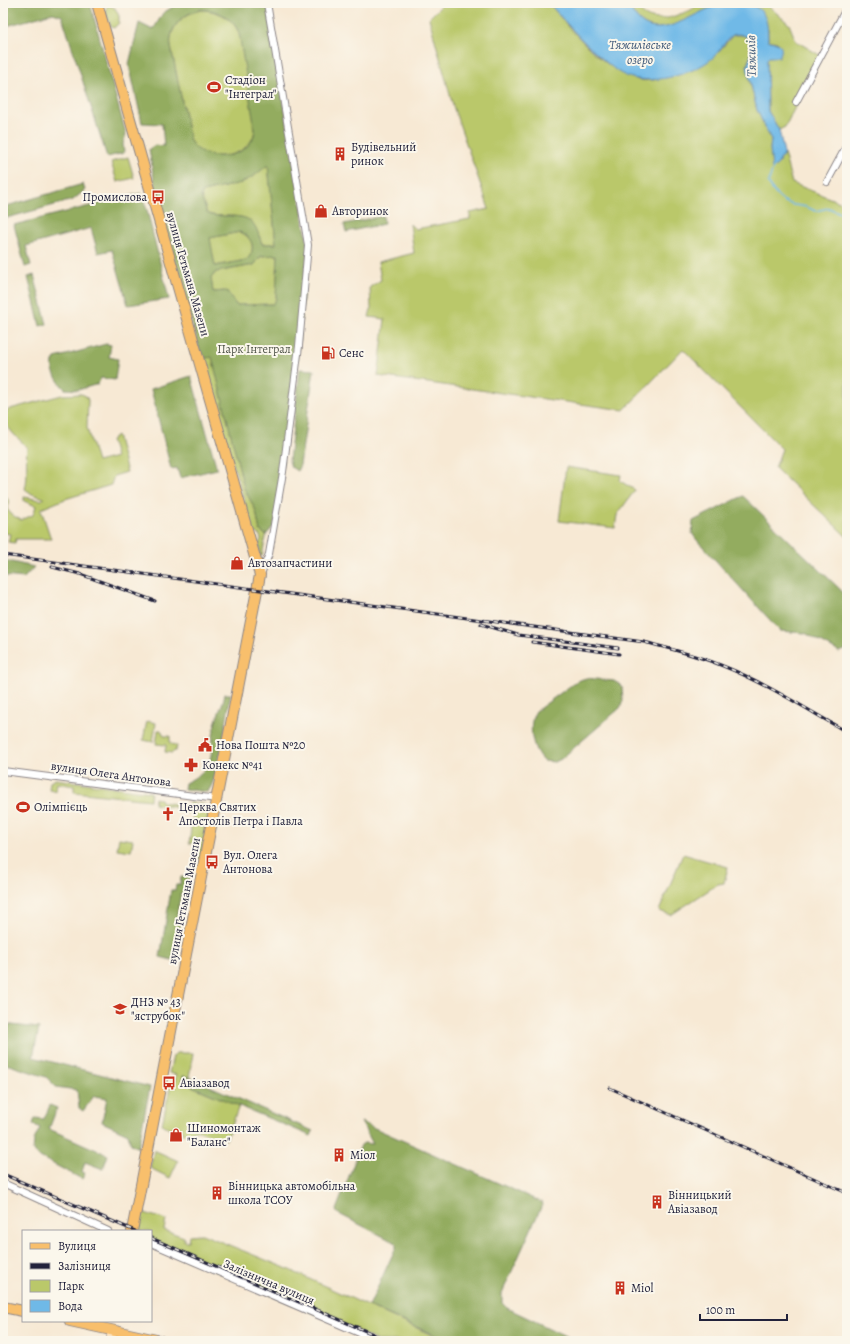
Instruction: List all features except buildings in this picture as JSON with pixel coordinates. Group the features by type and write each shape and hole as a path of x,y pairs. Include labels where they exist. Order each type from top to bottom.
{"main road":[{"name":"вулиця Гетьмана Мазепи","path":"97,3 260,575 132,1230"},
{"path":"3,1307 22,1311"},
{"path":"74,1322 161,1341"}],"street":[{"name":"вулиця Гетьмана Мазепи","path":"260,575 269,554 283,472 299,346 308,245 267,3"},
{"path":"796,102 847,7"},
{"path":"827,182 847,145"},
{"name":"вулиця Олега Антонова","path":"3,771 217,799"},
{"path":"3,1183 106,1230"},
{"name":"Залізнична вулиця","path":"152,1243 378,1341"}],"green space":[{"path":"3,3 90,3 126,134 123,144 124,153 107,157 62,16 53,13 3,27"},
{"name":"Парк Інтеграл","path":"179,3 267,3 308,245 297,360 274,526 266,535 260,531 256,511 244,488 212,357 202,359 158,203 149,149 155,145 164,146 162,124 142,123 129,64 139,23 153,30 163,13","holes":["198,10 211,10 217,12 228,18 239,33 255,130 252,140 246,148 227,156 206,154 197,149 190,141 171,47 171,40 177,24 181,19","268,165 276,244 262,244 257,230 251,221 241,217 207,213 201,196 203,192 241,183 254,176","240,232 251,241 252,253 246,260 215,266 210,238","278,255 276,299 273,304 236,305 227,291 213,292 211,278 216,272 254,265 261,256"]},
{"path":"444,3 549,3 578,37 602,60 628,76 641,80 656,80 691,70 713,57 733,35 743,35 750,40 751,55 748,62 750,81 757,110 771,140 770,149 778,164 784,153 792,183 847,205 847,537 775,468 782,449 683,349 624,410 378,376 385,319 369,317 371,309 370,287 381,280 378,262 414,253 410,224 415,229 470,219 470,213 489,209 453,106 429,18"},
{"path":"628,3 635,3 643,14 649,17 661,19 688,11 698,3 765,3 789,24 796,41 821,56 785,127 779,130 768,111 767,59 777,42 768,40 768,29 728,4 714,8 673,25 660,28 648,26 637,18"},
{"path":"108,5 115,8 119,16 119,23 114,28 111,27 105,10"},
{"name":"Стадіон \"Інтеграл\"","path":"202,10 215,12 226,17 235,26 240,38 255,126 253,137 247,146 239,152 228,155 217,156 207,154 197,149 190,141 171,47 172,34 178,22 189,14"},
{"path":"128,157 134,178 117,182 111,162"},
{"path":"268,164 276,244 262,244 254,225 246,219 241,217 207,213 201,196 203,192 241,183 254,176"},
{"path":"83,184 85,190 73,200 3,219 3,207"},
{"path":"141,193 147,210 169,299 128,305 112,250 98,253 91,228 26,246 31,265 25,267 14,225"},
{"path":"383,216 384,224 346,232 344,224"},
{"path":"240,232 251,241 252,253 246,260 215,266 209,238"},
{"path":"278,255 276,299 273,304 236,305 224,291 213,292 211,278 216,272 254,265 261,256"},
{"path":"34,275 47,324 40,326 28,277"},
{"path":"106,344 111,345 109,357 118,359 115,380 101,378 98,384 78,390 65,389 57,379 53,370 53,362 55,358"},
{"path":"212,356 244,488 256,511 260,531 266,535 262,556 260,556 260,536 257,533 254,534 202,359"},
{"path":"300,369 314,370 300,465 297,471 291,467 289,461"},
{"path":"191,376 217,469 180,478 177,468 171,469 151,389"},
{"path":"81,394 86,396 88,400 87,428 97,462 116,457 111,440 117,435 127,472 114,476 111,485 65,499 41,509 51,539 16,539 15,543 8,542 10,534 3,533 3,493 9,501 7,509 12,515 21,520 33,515 36,506 24,501 24,497 42,500 44,498 32,494 25,489 27,478 27,447 8,428 4,418 4,413 10,409 62,395"},
{"path":"566,467 621,475 620,481 635,490 617,515 615,528 559,521"},
{"path":"743,496 847,596 847,647 845,650 839,652 805,633 780,631 692,533 693,521"},
{"path":"3,560 34,567 24,578 3,576"},
{"path":"586,678 614,681 619,684 622,687 623,701 620,708 561,759 555,762 544,761 536,751 532,737 531,730 533,716 536,711 577,681"},
{"path":"225,694 231,694 219,762 211,786 207,792 184,789 185,783 203,771 210,759 215,724"},
{"path":"147,721 156,723 153,742 143,740"},
{"path":"158,730 161,730 164,736 170,736 170,743 177,746 176,750 172,753 165,752 166,745 156,744"},
{"path":"55,779 151,792 150,800 74,792 74,786 57,783 56,791 49,789 50,782"},
{"path":"155,798 160,799 162,802 187,806 190,803 201,804 210,809 200,859 194,858 196,844 189,843 193,814 182,811 180,808 154,804"},
{"path":"119,838 133,840 131,851 117,849"},
{"path":"683,854 728,867 724,883 718,884 671,915 659,911"},
{"path":"181,877 190,878 187,894 181,893 177,914 182,918 174,959 172,960 160,957 171,890 175,890 176,885 180,885"},
{"path":"3,1024 39,1028 33,1057 150,1087 138,1148 131,1144 128,1134 102,1122 107,1098 94,1096 83,1111 79,1108 77,1090 56,1087 46,1077 3,1063"},
{"path":"176,1053 193,1053 189,1077 183,1076 182,1082 239,1106 226,1140 196,1130 189,1136 182,1134 183,1131 171,1129 162,1124 171,1083 174,1084 176,1075 169,1073 173,1056"},
{"path":"183,1076 189,1077 313,1131 311,1136 182,1082"},
{"path":"50,1105 57,1108 49,1129 108,1155 103,1169 85,1162 82,1172 85,1173 82,1179 40,1157 33,1151 34,1140 40,1128 33,1124 35,1118 44,1119"},
{"path":"361,1122 543,1203 502,1293 502,1303 507,1308 576,1341 448,1341 369,1306 396,1247 396,1243 337,1213 336,1210 361,1145 364,1143 373,1144"},
{"path":"154,1150 178,1161 170,1178 150,1168"},
{"path":"142,1212 166,1220 164,1230 184,1237 184,1241 188,1241 189,1235 202,1234 283,1267 445,1341 378,1341 152,1243 152,1230 137,1230"}],"water":[{"name":"Тяжилівське озеро","path":"549,3 628,3 636,17 644,25 654,28 675,24 720,5 747,5 754,6 759,9 763,13 767,24 768,40 777,43 781,47 779,57 769,57 767,59 768,111 779,130 784,153 778,164 772,169 770,149 771,140 757,110 747,66 751,55 751,46 747,37 738,34 733,35 713,57 692,70 658,79 635,79 615,70 576,34"}],"waterway":[{"name":"Тяжилів","path":"773,168 768,183 774,192 785,202 807,207 815,211 829,208 847,216"}],"railway":[{"path":"3,555 644,642 694,655 739,673 770,688 847,732"},
{"path":"52,567 80,574 155,601"},
{"path":"481,624 518,635 618,648"},
{"path":"532,642 619,654"},
{"path":"610,1088 847,1193"},
{"path":"3,1174 133,1230"},
{"path":"152,1238 389,1341"}],"place":[{"name":"Стадіон \"Інтеграл\"","path":"214,87"},
{"name":"Будівельний ринок","path":"340,154"},
{"name":"Промислова","path":"158,197"},
{"name":"Авторинок","path":"321,211"},
{"name":"Сенс","path":"328,353"},
{"name":"Автозапчастини","path":"237,563"},
{"name":"Нова Пошта №20","path":"205,745"},
{"name":"Конекс №41","path":"191,765"},
{"name":"Олімпієць","path":"23,807"},
{"name":"Церква Святих Апостолів Петра і Павла","path":"168,814"},
{"name":"Вул. Олега Антонова","path":"212,862"},
{"name":"ДНЗ № 43 \"яструбок\"","path":"120,1009"},
{"name":"Авіазавод","path":"169,1083"},
{"name":"Шиномонтаж \"Баланс\"","path":"176,1135"},
{"name":"Міол","path":"339,1155"},
{"name":"Вінницька автомобільна школа ТСОУ","path":"217,1193"},
{"name":"Вінницький Авіазавод","path":"657,1202"},
{"name":"Miol","path":"620,1288"}]}
